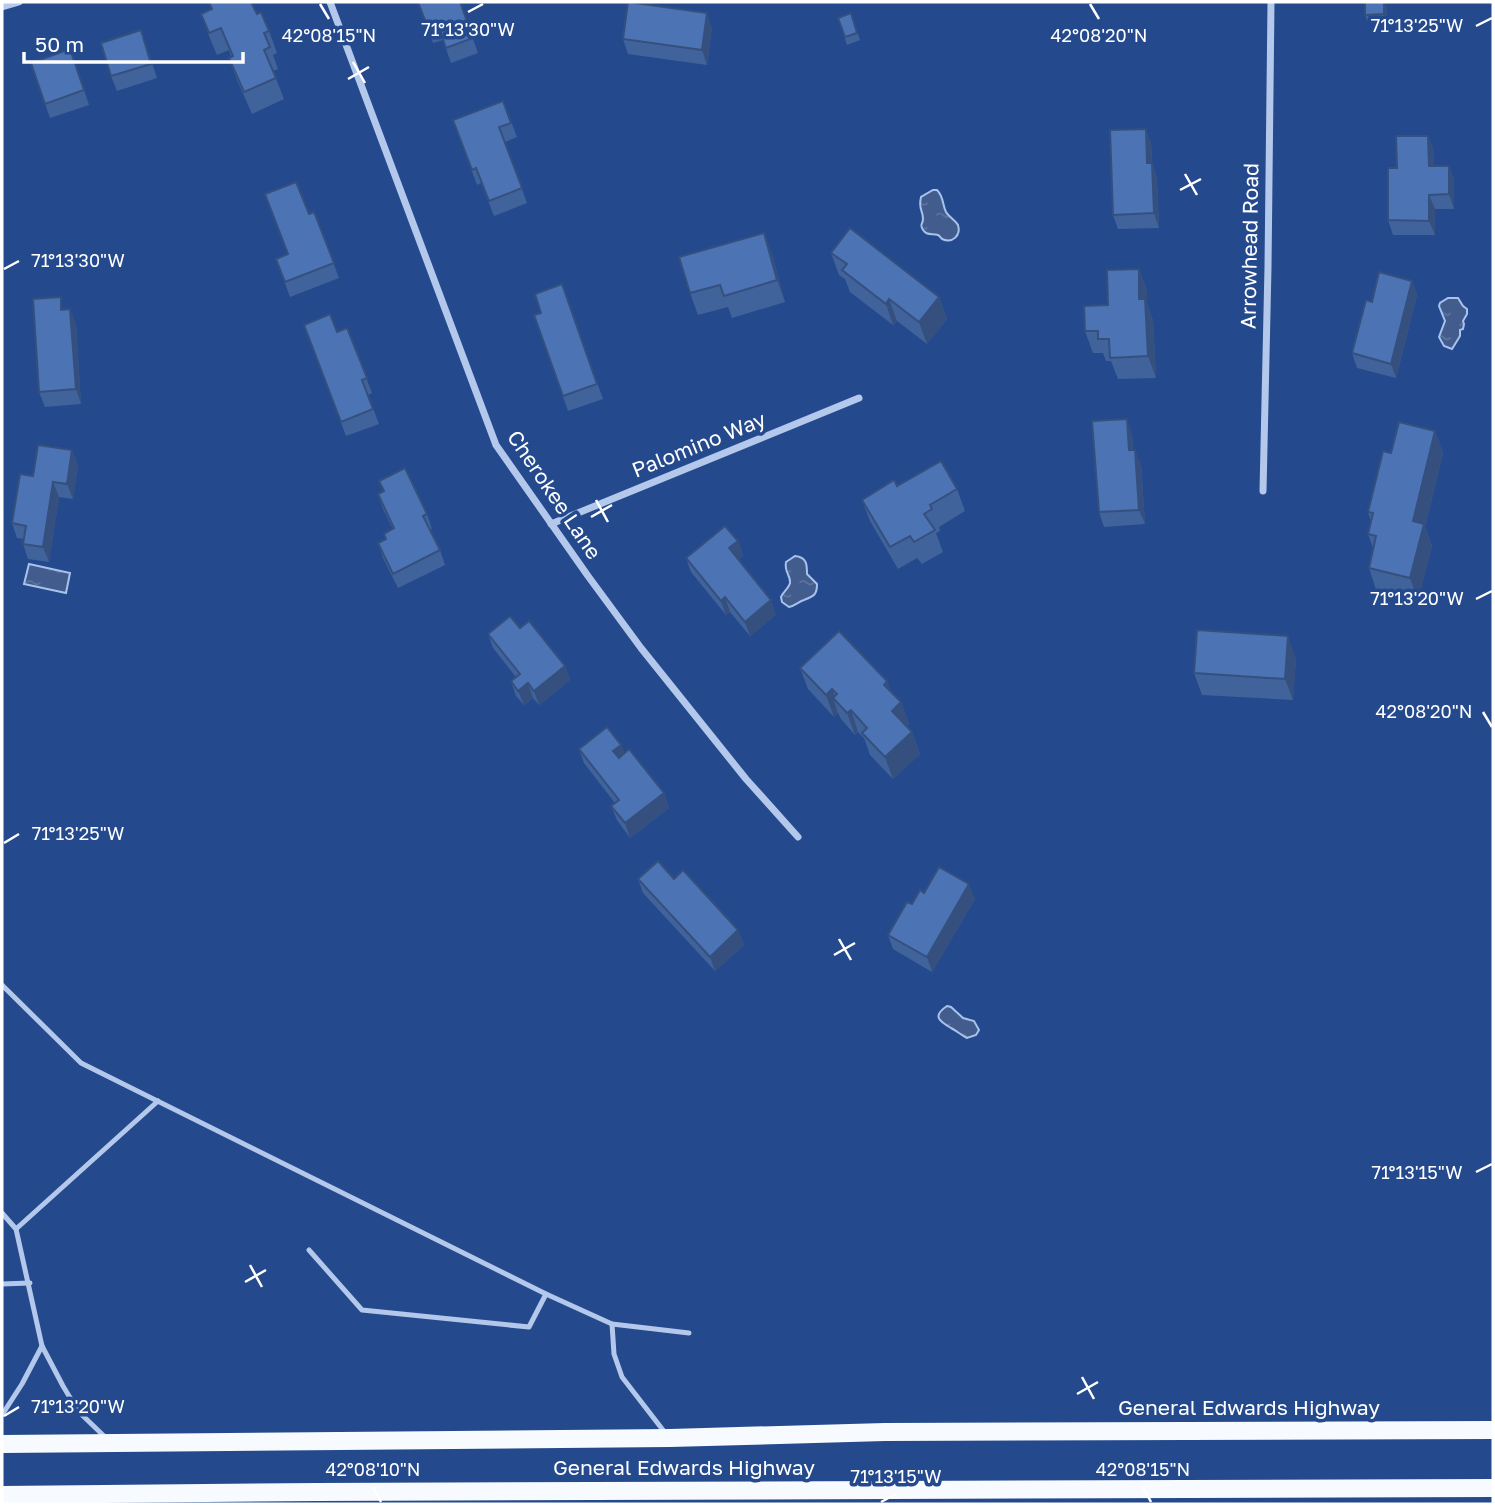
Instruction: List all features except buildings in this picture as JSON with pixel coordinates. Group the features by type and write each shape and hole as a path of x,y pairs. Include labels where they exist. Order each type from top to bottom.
{"main road":[{"name":"General Edwards Highway","path":"2,1444 670,1438 885,1432 1493,1430"},
{"name":"General Edwards Highway","path":"2,1495 1493,1488"}],"street":[{"path":"2,7 19,2"},
{"name":"Cherokee Lane","path":"330,2 496,445 641,648 746,779 797,837"},
{"name":"Arrowhead Road","path":"1263,491 1270,2"},
{"name":"Palomino Way","path":"551,524 859,398"}],"lane":[{"path":"2,985 81,1063 546,1294 612,1324 689,1333"},
{"path":"16,1229 158,1101"},
{"path":"2,1213 16,1229 43,1346 78,1411 112,1443"},
{"path":"309,1250 362,1310 529,1327 546,1294"},
{"path":"2,1284 30,1283"},
{"path":"612,1324 614,1354 622,1377 670,1438"},
{"path":"2,1415 43,1346"}],"water":[{"path":"937,190 946,212 958,225 958,232 953,239 942,239 938,235 928,234 922,228 921,197"},
{"path":"1448,298 1458,298 1467,309 1463,329 1460,330 1460,336 1452,349 1444,346 1439,337 1445,321 1439,306"},
{"path":"795,556 804,560 807,574 817,584 817,588 813,596 789,607 782,602 781,597 790,583 786,562"},
{"path":"29,564 70,573 66,593 24,584"},
{"path":"947,1006 963,1018 974,1021 979,1030 976,1035 967,1038 941,1021 940,1013"}]}
